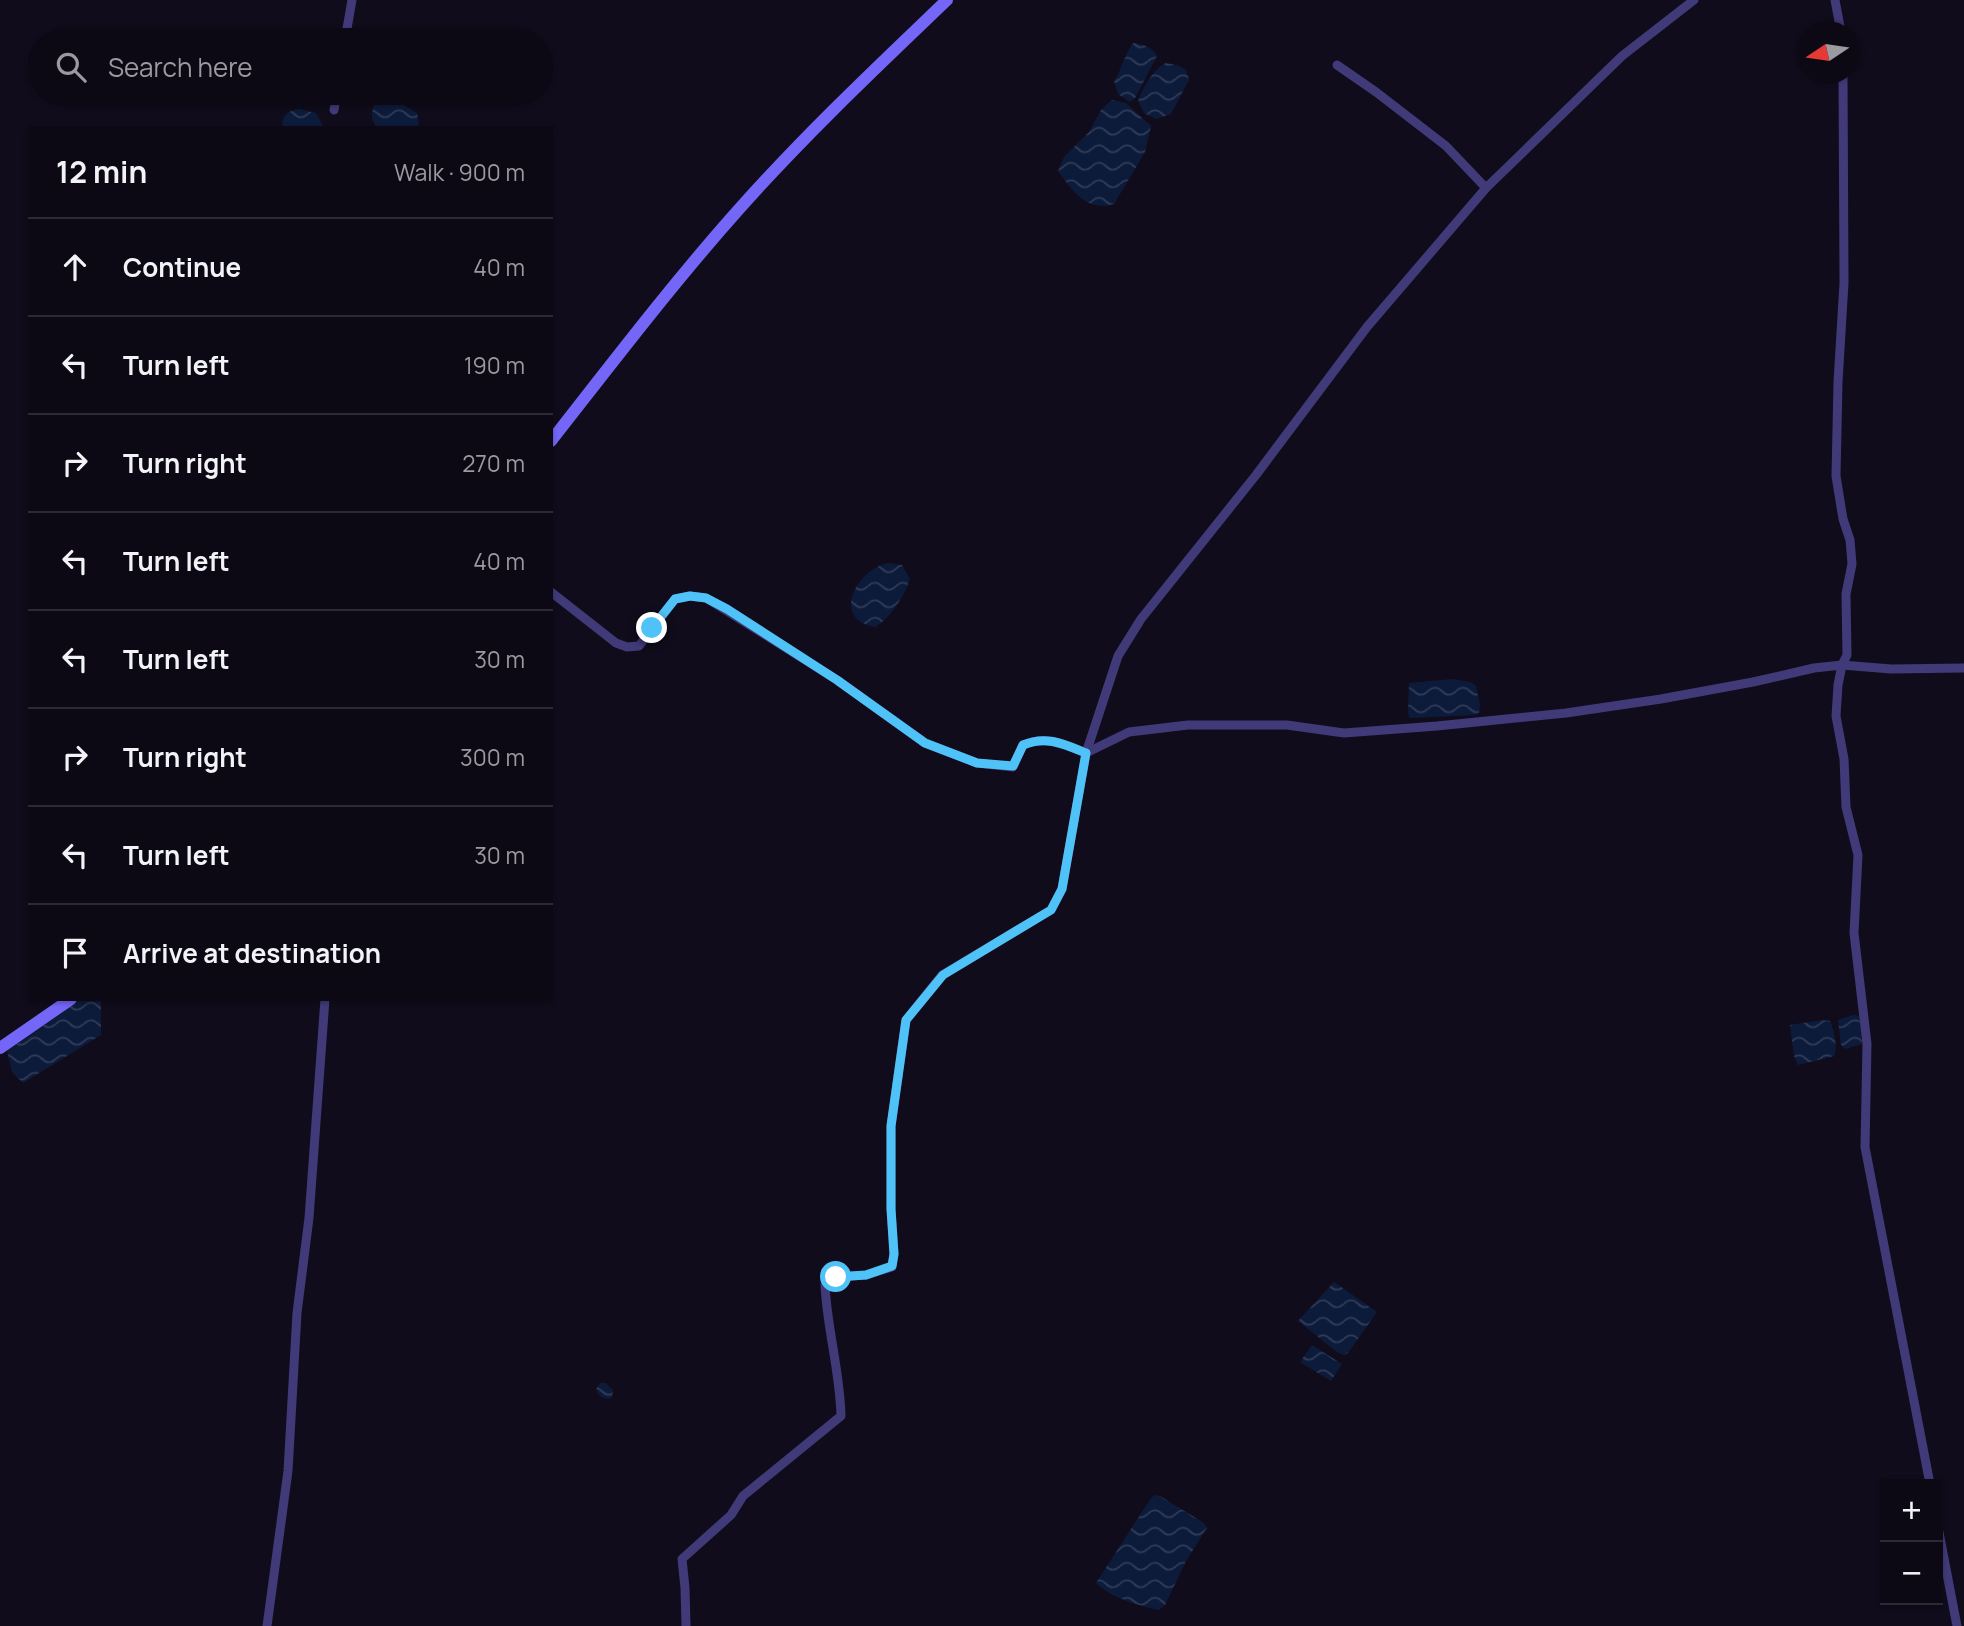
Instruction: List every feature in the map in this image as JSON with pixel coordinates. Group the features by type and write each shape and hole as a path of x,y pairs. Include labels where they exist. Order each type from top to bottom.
{"street":[{"path":"347,28 352,0"},
{"path":"553,438 656,307 739,209 833,108 947,0"},
{"path":"686,1626 682,1559 731,1515 743,1496 841,1416 840,1384 827,1314 825,1285 836,1277 866,1275 892,1266 891,1126 906,1020 943,975 1051,910 1062,889 1086,753 1118,656 1141,619 1256,475 1367,327 1486,188 1622,55 1694,0"},
{"path":"1835,0 1839,21"},
{"path":"1337,65 1446,146 1486,188"},
{"path":"1843,84 1844,283 1836,477 1843,519 1850,540 1852,564 1846,594 1847,655 1842,665 1836,716 1844,759 1846,807 1858,855 1854,933 1867,1044 1865,1147 1929,1479"},
{"path":"334,110 335,105"},
{"path":"553,594 616,643 627,647 639,646 675,599 690,596 706,598 837,680 925,743 977,763 1013,766 1023,745 1034,740 1050,740 1086,753 1129,732 1188,725 1287,725 1344,733 1437,726 1566,713 1661,699 1814,668 1842,665 1891,669 1964,668"},
{"path":"0,1048 68,1001"},
{"path":"267,1626 288,1471 297,1313 309,1218 325,1001"},
{"path":"1941,1542 1957,1626"}],"water":[{"path":"1133,43 1147,46 1157,56 1135,98 1130,102 1118,94 1114,81"},
{"path":"1166,63 1186,70 1189,80 1171,114 1156,119 1144,113 1138,101 1153,74"},
{"path":"1112,100 1126,103 1151,126 1145,152 1114,204 1104,206 1088,203 1075,193 1058,171 1064,157 1089,132 1101,110"},
{"path":"374,105 403,105 417,113 419,123 418,126 376,126 372,111"},
{"path":"299,109 316,113 323,126 282,126 286,114"},
{"path":"889,563 902,565 910,579 892,612 876,627 862,622 854,615 851,605 853,594 867,574"},
{"path":"1453,679 1476,686 1479,713 1410,718 1409,683"},
{"path":"79,1001 101,1002 101,1035 23,1083 12,1072 7,1051"},
{"path":"1853,1015 1859,1016 1862,1044 1845,1049 1841,1045 1838,1020"},
{"path":"1830,1021 1836,1043 1834,1056 1798,1065 1794,1056 1790,1025"},
{"path":"1334,1282 1377,1312 1344,1355 1298,1321"},
{"path":"1312,1345 1342,1364 1331,1381 1300,1362"},
{"path":"600,1383 606,1383 613,1390 612,1398 604,1398 599,1394 596,1389"},
{"path":"1155,1495 1204,1523 1207,1528 1186,1561 1165,1605 1159,1610 1117,1597 1096,1583"}],"route":[{"path":"652,628 675,599 690,596 706,598 837,680 925,743 977,763 1013,766 1023,745 1034,740 1050,740 1086,753 1062,889 1051,910 943,975 906,1020 891,1126 892,1266 866,1275 836,1277"}]}
